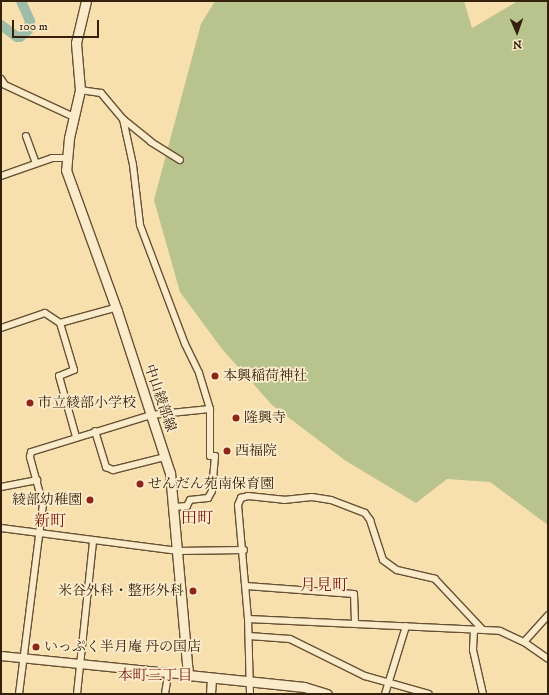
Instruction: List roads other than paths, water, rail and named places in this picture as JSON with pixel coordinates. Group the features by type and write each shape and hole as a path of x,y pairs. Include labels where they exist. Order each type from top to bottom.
{"main road":[{"name":"中山綾部線","path":"86,1 76,43 80,90 66,158 71,187 114,308 117,311 135,371 152,415 170,473 188,676"},
{"path":"188,676 304,687 327,694"}],"street":[{"path":"1,79 5,85 74,117"},
{"path":"80,90 101,93 123,119 151,142 180,160"},
{"path":"123,119 133,165 140,225 185,344 199,373 210,409 210,456 215,456 212,491 208,498 190,500 187,506 174,507"},
{"path":"26,136 36,163"},
{"path":"1,176 52,158 66,158"},
{"path":"60,323 114,308"},
{"path":"1,328 45,313 60,323 74,370 59,376 76,437"},
{"path":"19,694 38,534 43,505 30,457 31,452 95,431 152,415 210,409"},
{"path":"95,431 106,467 113,470 165,458"},
{"path":"1,487 37,480"},
{"path":"250,694 251,682 244,550 238,505 241,498 248,496 284,500 312,497 331,500 365,513 370,520 383,560 398,570 435,579 482,629"},
{"path":"1,528 177,551 244,550"},
{"path":"77,694 93,541"},
{"path":"246,586 354,594 355,624"},
{"path":"524,642 548,615"},
{"path":"248,619 500,631 524,642 548,659"},
{"path":"385,694 406,626"},
{"path":"474,630 473,650 483,694"},
{"path":"249,636 290,639 365,676 429,694"},
{"path":"1,656 188,676"},
{"path":"165,694 168,674"},
{"path":"211,694 212,679"}],"waterway":[{"path":"1,25 17,37 20,37 28,30 30,21 21,1"}],"place":[{"name":"本興稲荷神社","path":"215,376"},
{"name":"市立綾部小学校","path":"30,403"},
{"name":"隆興寺","path":"236,418"},
{"name":"西福院","path":"227,451"},
{"name":"せんだん苑南保育園","path":"140,484"},
{"name":"綾部幼稚園","path":"90,500"},
{"name":"米谷外科・整形外科","path":"193,591"},
{"name":"いっぷく半月庵 丹の国店","path":"36,647"}],"district":[{"name":"田町","path":"197,518"},
{"name":"新町","path":"50,521"},
{"name":"月見町","path":"324,585"},
{"name":"本町三丁目","path":"155,676"}]}
